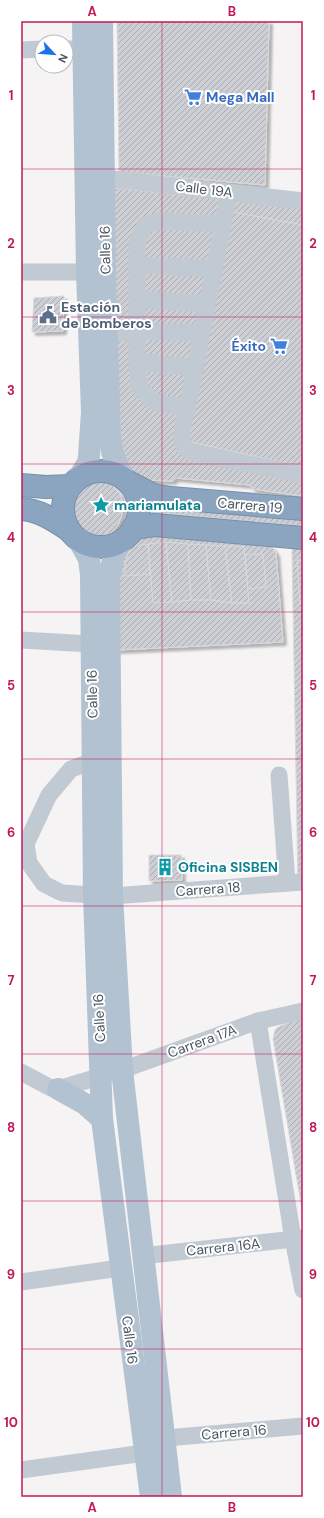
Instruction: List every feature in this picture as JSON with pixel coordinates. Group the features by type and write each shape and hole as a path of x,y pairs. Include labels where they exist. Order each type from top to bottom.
{"highway":[{"path":"21,485 46,487 75,482 98,471 111,472 125,480 136,494 139,508 128,534 109,546 96,547 73,535 40,514 30,509 21,509"},
{"name":"Carrera 19","path":"125,480 153,495 303,510"},
{"path":"73,535 62,511 64,498 75,482"},
{"name":"Carrera 19","path":"128,534 155,525 303,538"}],"main road":[{"name":"Calle 16","path":"75,482 88,463 91,441 92,412 87,272 83,21"},
{"name":"Calle 16","path":"102,21 84,49 104,178 110,436 112,452 125,480"},
{"name":"Calle 16","path":"103,895 109,579 114,554 128,534"},
{"name":"Calle 16","path":"73,535 84,549 89,564 93,761 103,895 112,1073 142,1256 166,1438 172,1497"},
{"name":"Calle 16","path":"112,1073 102,1119 120,1268 151,1497"},
{"path":"58,1089 85,1104 102,1119"}],"street":[{"path":"21,50 34,49"},
{"name":"Calle 19A","path":"104,178 303,201"},
{"path":"230,192 181,440 184,448 191,452 303,475"},
{"path":"187,409 153,401 139,387 137,361 137,244 146,225 160,221 223,224"},
{"path":"137,265 214,269"},
{"path":"21,272 87,272"},
{"path":"137,299 207,304"},
{"path":"107,334 137,331 202,333"},
{"path":"137,361 195,368"},
{"path":"21,640 91,644"},
{"path":"25,861 26,844 49,796 71,769 93,761"},
{"path":"279,775 295,883"},
{"name":"Carrera 18","path":"25,861 44,884 62,892 103,895 295,883"},
{"name":"Carrera 17A","path":"58,1089 112,1073 258,1021 303,1011"},
{"path":"258,1021 298,1238 303,1290"},
{"path":"21,1072 51,1088 58,1089"},
{"name":"Carrera 16A","path":"142,1256 298,1238"},
{"path":"21,1282 120,1268"},
{"name":"Carrera 16","path":"166,1438 303,1426"},
{"path":"21,1470 144,1453"}],"building":[{"name":"Mega Mall","path":"117,21 269,21 265,185 119,172"},
{"path":"106,187 303,208 303,496 253,489 250,485 176,478 172,481 144,480 123,472"},
{"path":"228,211 303,225 303,467 186,441"},
{"name":"Estación de Bomberos","path":"64,296 63,331 32,332 34,298"},
{"path":"89,478 100,479 112,485 120,494 123,504 122,515 118,525 111,533 103,536 93,537 83,535 65,516 65,503 69,493"},
{"path":"139,501 150,504 303,518 303,526 160,513 139,516"},
{"path":"154,534 272,547 276,553 283,642 116,650 114,560 131,538"},
{"path":"166,542 172,602 153,603 148,544"},
{"path":"166,542 188,544 191,600 172,602"},
{"path":"148,544 150,574 124,576 126,559 132,546"},
{"path":"188,544 206,545 211,600 191,600"},
{"path":"206,545 225,546 232,603 211,600"},
{"path":"225,546 244,547 249,603 232,603"},
{"path":"294,547 303,547 303,884 298,885 292,551"},
{"path":"263,554 266,587 248,589 245,555"},
{"path":"297,560 303,560 303,603 300,604"},
{"name":"Oficina SISBEN","path":"149,855 181,855 182,880 149,881"},
{"path":"303,1017 303,1216 273,1039 275,1030 278,1027"}],"place":[{"name":"Mega Mall","path":"193,97"},
{"name":"Estación de Bomberos","path":"48,315"},
{"name":"Éxito","path":"279,346"},
{"name":"mariamulata","path":"101,505"},
{"name":"Oficina SISBEN","path":"165,867"}]}
